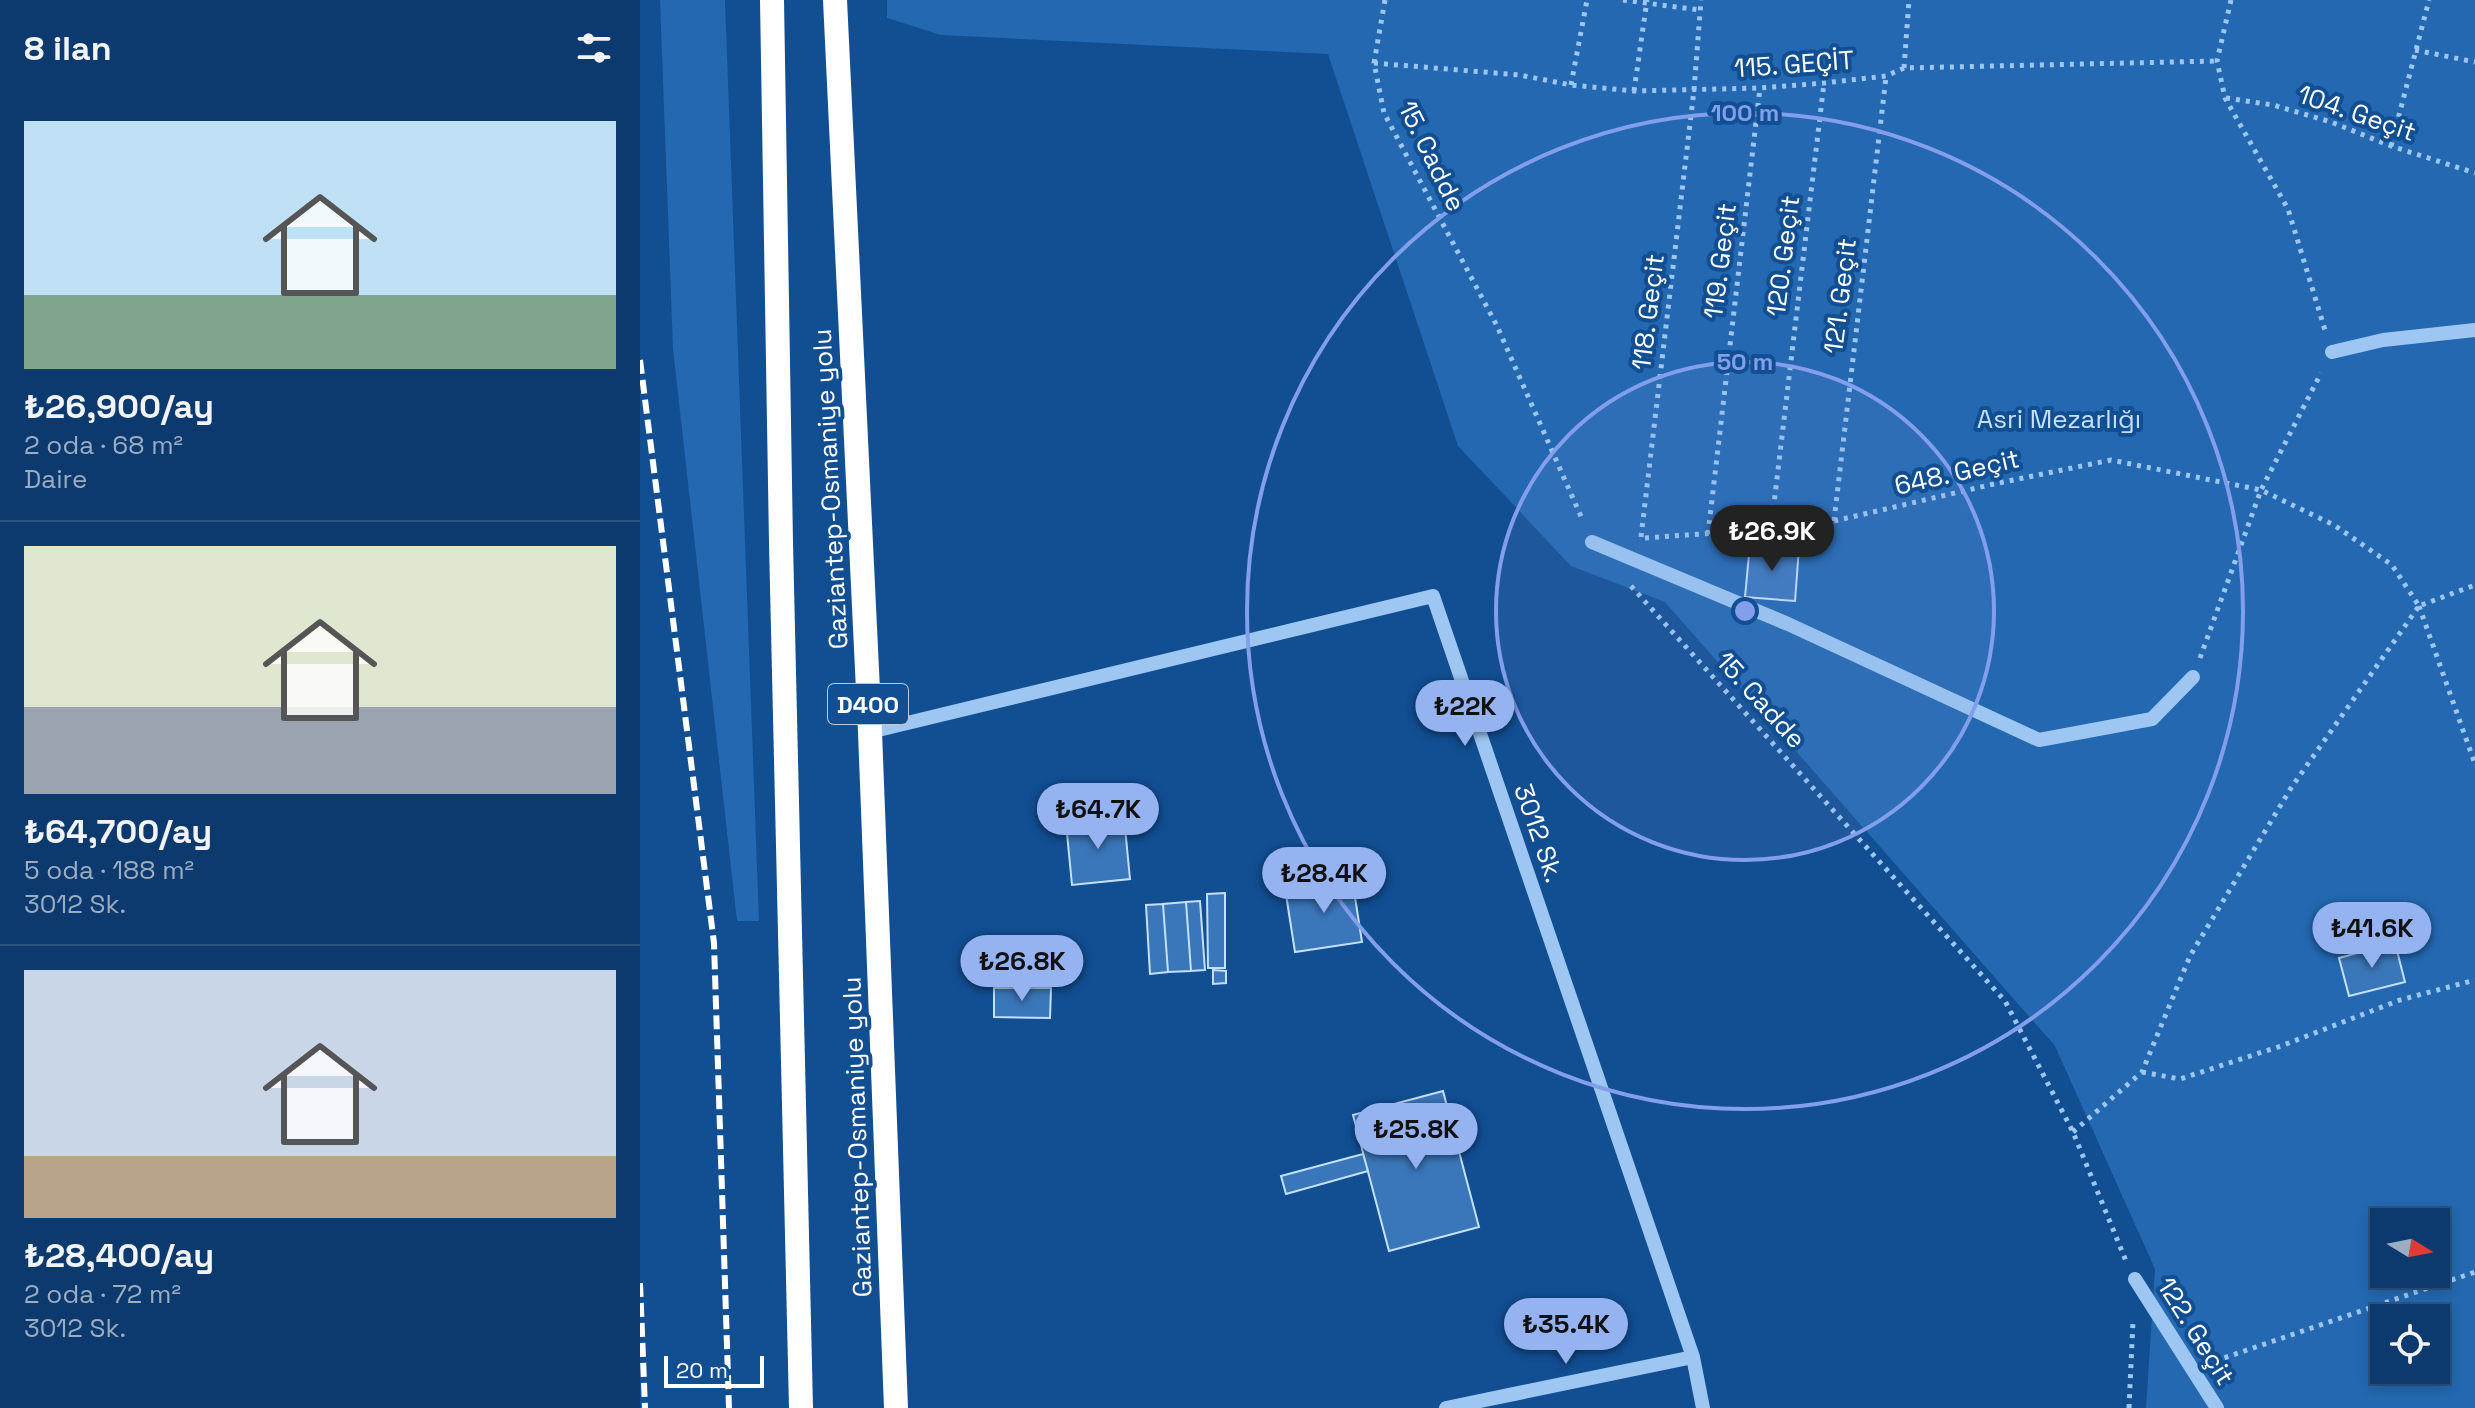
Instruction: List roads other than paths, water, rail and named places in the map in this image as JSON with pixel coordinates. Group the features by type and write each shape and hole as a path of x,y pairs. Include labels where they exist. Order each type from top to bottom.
{"highway":[{"name":"Gaziantep-Osmaniye yolu","path":"772,0 801,1408"},
{"name":"Gaziantep-Osmaniye yolu","path":"835,0 870,732 896,1408"}],"street":[{"path":"2332,352 2383,340 2475,330"},
{"path":"1592,542 1788,624 2039,740 2152,719 2193,677"},
{"name":"3012 Sk.","path":"870,732 1433,596 1693,1357 1703,1408"},
{"name":"122. Geçit","path":"2135,1279 2217,1408"},
{"path":"1446,1408 1693,1357"}],"railway":[{"path":"640,360 714,943 729,1408"},
{"path":"640,1283 645,1408"}],"park label":[{"name":"Asri Mezarlığı","path":"2059,419"}]}
